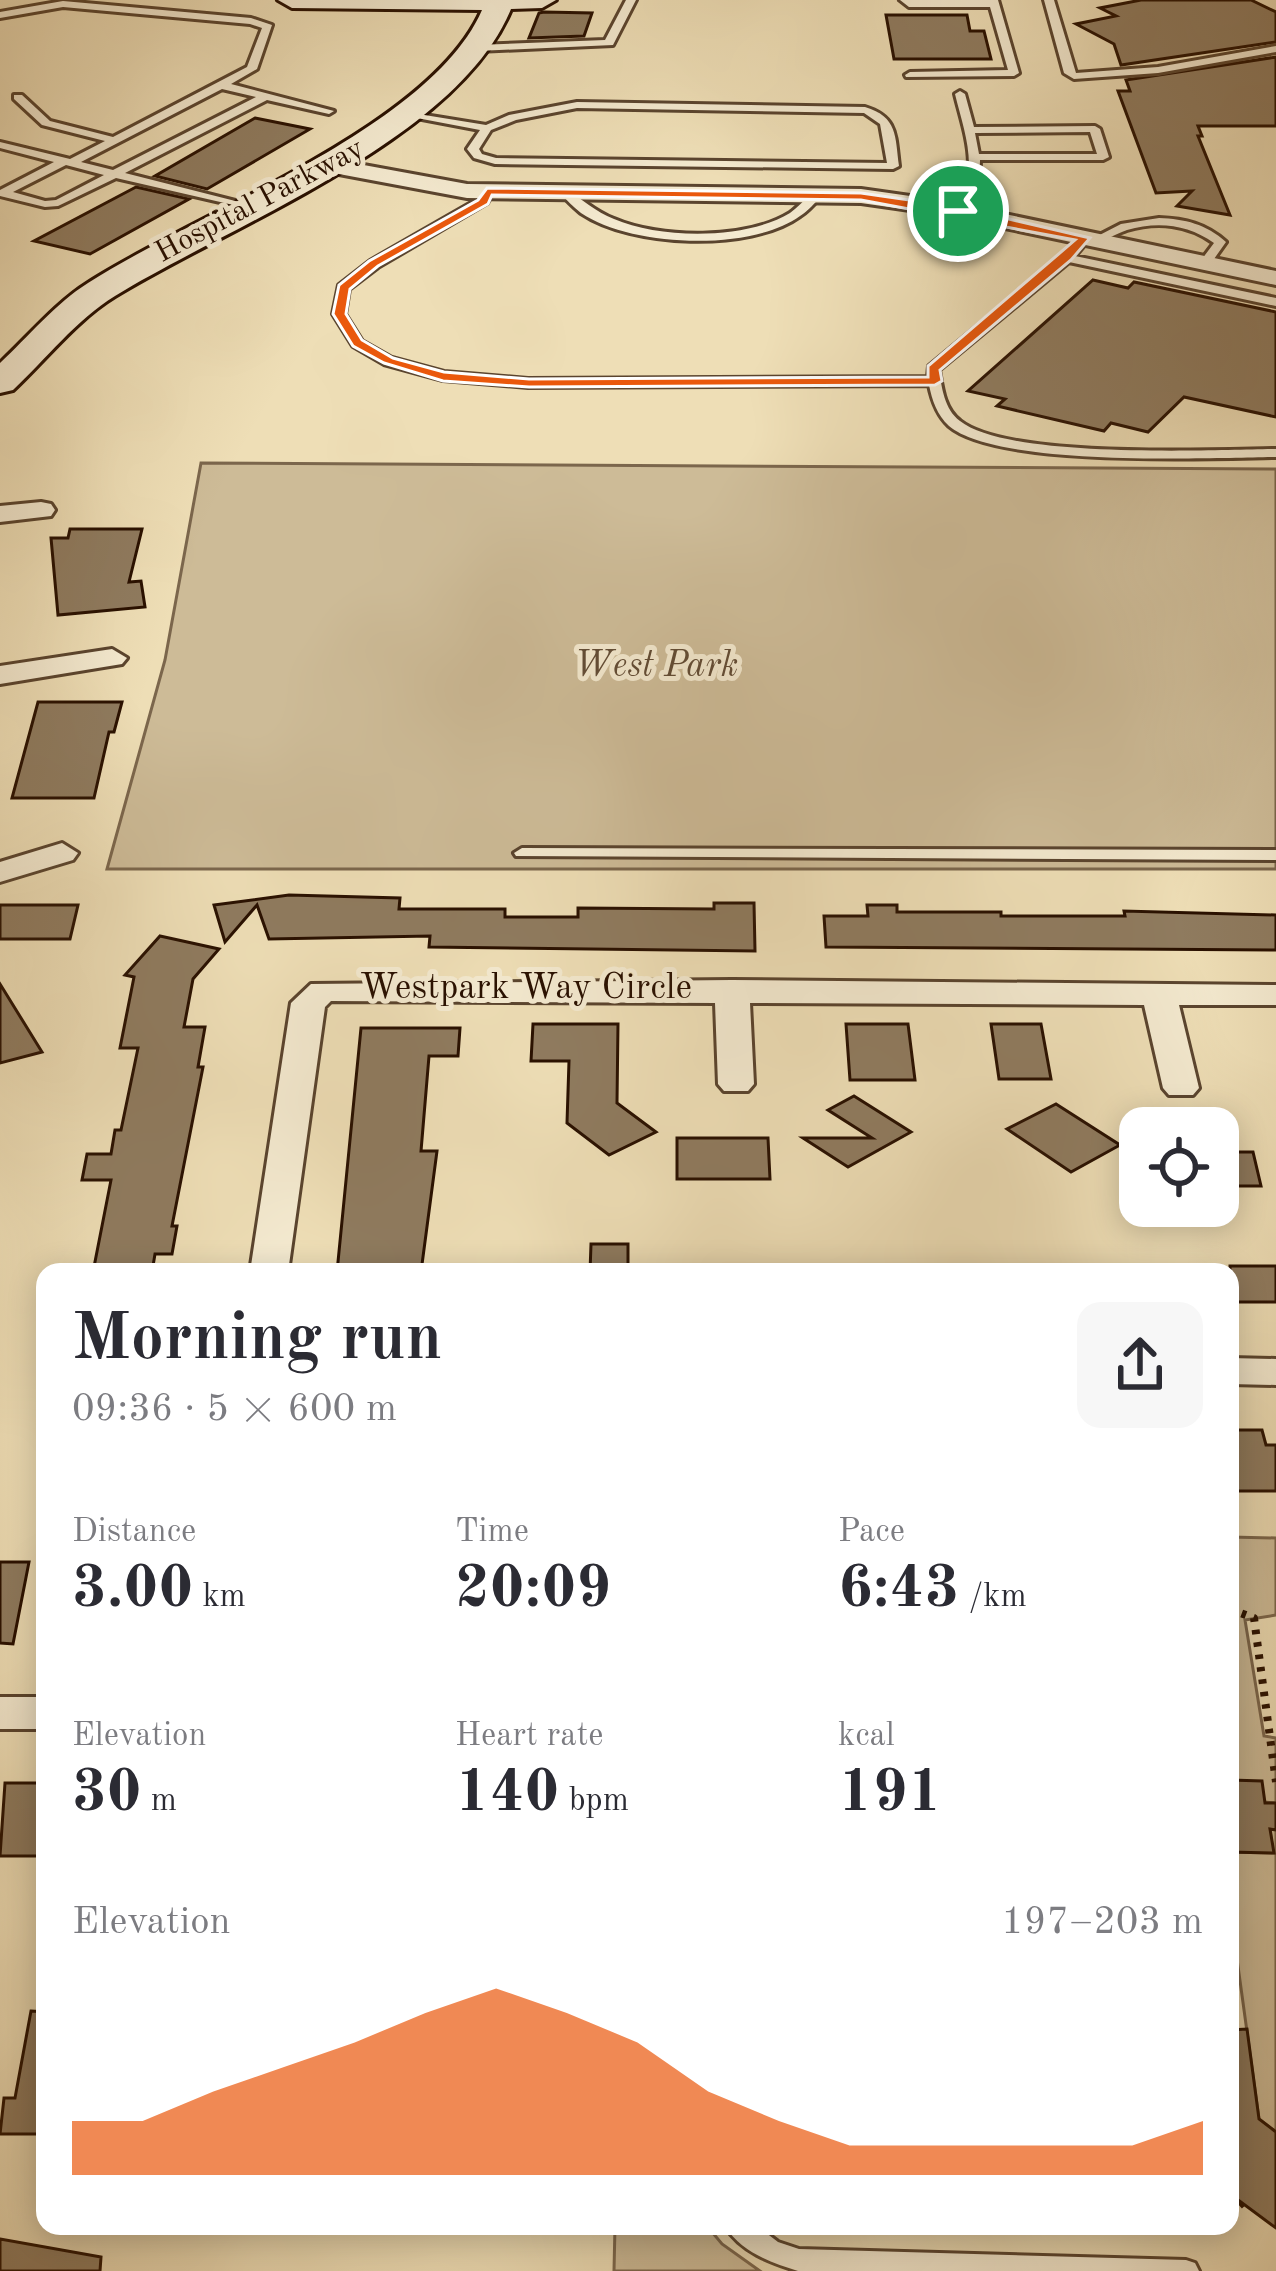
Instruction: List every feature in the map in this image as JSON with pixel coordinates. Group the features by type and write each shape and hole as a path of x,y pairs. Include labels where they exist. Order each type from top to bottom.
{"street":[{"path":"292,0 542,0"},
{"name":"Hospital Parkway","path":"0,382 97,292 332,166 406,115 478,48 497,1"},
{"path":"332,166 412,184 487,192 881,199 1276,278"},
{"path":"0,331 46,336"},
{"path":"0,514 41,509"},
{"path":"0,675 112,658"},
{"path":"0,872 62,853"},
{"name":"Westpark Way Circle","path":"270,1263 308,1003 315,995 340,989 1276,994"},
{"name":"Westpark Way Circle","path":"732,990 736,1084"},
{"path":"1160,994 1181,1088"},
{"path":"1239,1371 1276,1372"},
{"path":"0,1713 36,1713"}],"lane":[{"path":"478,48 609,43 631,0"},
{"path":"905,0 908,4 993,2 1015,73 910,75"},
{"path":"1049,0 1069,73 1075,76 1158,70 1276,49"},
{"path":"0,15 63,4 251,21 268,27 252,69 3,193 52,204 266,96"},
{"path":"220,85 329,111"},
{"path":"958,211 973,195 974,157 960,94"},
{"path":"18,97 46,123 113,140"},
{"path":"406,115 487,128 513,117 577,105 882,113 887,120 892,166 881,199"},
{"path":"487,128 473,149 478,156 495,161 892,166"},
{"path":"969,130 1095,129 1103,157 974,157"},
{"path":"0,146 251,208"},
{"path":"487,192 483,202 374,264 343,288 339,314 357,343 388,361 443,376 529,383 935,381"},
{"path":"566,193 578,210 605,223 680,236 760,229 804,213 815,196"},
{"path":"1090,239 933,369 940,409 960,429 1014,443 1083,452 1276,453"},
{"path":"1066,258 1276,302"},
{"path":"522,853 1276,855"},
{"path":"744,2235 799,2260 1186,2271"}],"path":[{"path":"1239,1612 1254,1618 1276,1782"},
{"path":"1239,2206 1242,2203"}],"green space":[{"name":"West Park","path":"201,463 1276,469 1276,869 107,869 165,660"},
{"path":"1239,1537 1276,1538 1276,1615 1245,1620 1264,1736 1276,1738 1276,1803 1264,1802 1239,1786"},
{"path":"1270,1829 1276,1830 1276,2132 1259,2119 1239,1973 1239,1852 1273,1853"},
{"path":"615,2235 714,2235 760,2271 614,2271"}],"building":[{"path":"1141,0 1251,0 1276,12 1276,42 1121,65 1114,44 1076,24 1116,16 1100,8"},
{"path":"539,13 592,13 584,36 529,38"},
{"path":"886,15 967,15 970,31 984,31 991,59 894,59"},
{"path":"1276,57 1276,126 1198,126 1230,215 1177,206 1192,191 1156,193 1118,91 1130,91 1126,80"},
{"path":"255,118 310,129 207,189 155,176"},
{"path":"136,187 189,199 90,254 34,241"},
{"path":"1093,280 1128,288 1134,282 1276,312 1276,417 1184,397 1148,432 1111,423 1104,431 997,406 1005,399 968,391"},
{"path":"70,529 142,529 129,582 141,581 145,607 58,615 51,538 68,538"},
{"path":"38,702 122,702 114,732 109,732 94,798 12,798"},
{"path":"289,895 400,898 399,909 505,909 505,917 578,917 578,908 714,909 714,903 754,903 755,951 429,947 430,936 269,939 257,905 225,942 214,905"},
{"path":"0,905 78,905 70,939 0,939"},
{"path":"867,905 897,905 897,912 1001,912 1001,916 1125,916 1124,911 1276,915 1276,950 826,947 824,916 868,916"},
{"path":"160,936 219,949 193,979 184,1027 205,1027 198,1067 203,1067 172,1226 177,1226 172,1254 155,1254 154,1263 95,1263 111,1180 82,1180 87,1154 111,1154 115,1130 121,1130 138,1048 120,1048 134,977 125,975"},
{"path":"0,984 42,1052 0,1063"},
{"path":"533,1024 618,1024 617,1103 656,1132 609,1155 567,1123 569,1061 531,1061"},
{"path":"846,1024 908,1024 915,1080 850,1080"},
{"path":"991,1024 1041,1024 1051,1079 999,1079"},
{"path":"361,1028 460,1028 458,1056 429,1056 421,1151 437,1151 422,1263 338,1263"},
{"path":"854,1096 911,1132 848,1167 803,1138 872,1138 828,1110"},
{"path":"1056,1104 1119,1146 1071,1172 1007,1129"},
{"path":"677,1138 768,1138 770,1179 677,1179"},
{"path":"1239,1152 1253,1152 1261,1186 1239,1186"},
{"path":"591,1244 628,1244 628,1263 590,1263"},
{"path":"1239,1266 1276,1266 1276,1302 1239,1302"},
{"path":"1239,1430 1262,1430 1266,1445 1276,1445 1276,1491 1239,1491"},
{"path":"0,1562 29,1562 13,1644 0,1643"},
{"path":"1239,1780 1262,1781 1265,1803 1276,1803 1276,1830 1270,1829 1274,1853 1239,1852"},
{"path":"5,1783 36,1783 36,1856 0,1856"},
{"path":"31,2011 36,2011 36,2134 0,2134 4,2098 15,2098"},
{"path":"1239,2029 1247,2029 1259,2119 1276,2132 1276,2228 1239,2201"},
{"path":"0,2239 101,2257 100,2271 0,2271"}],"route":[{"path":"487,192 861,196 958,211 1084,238 933,369 935,381 529,383 443,376 388,361 357,343 339,314 343,288 374,264 483,202 487,192"}]}
